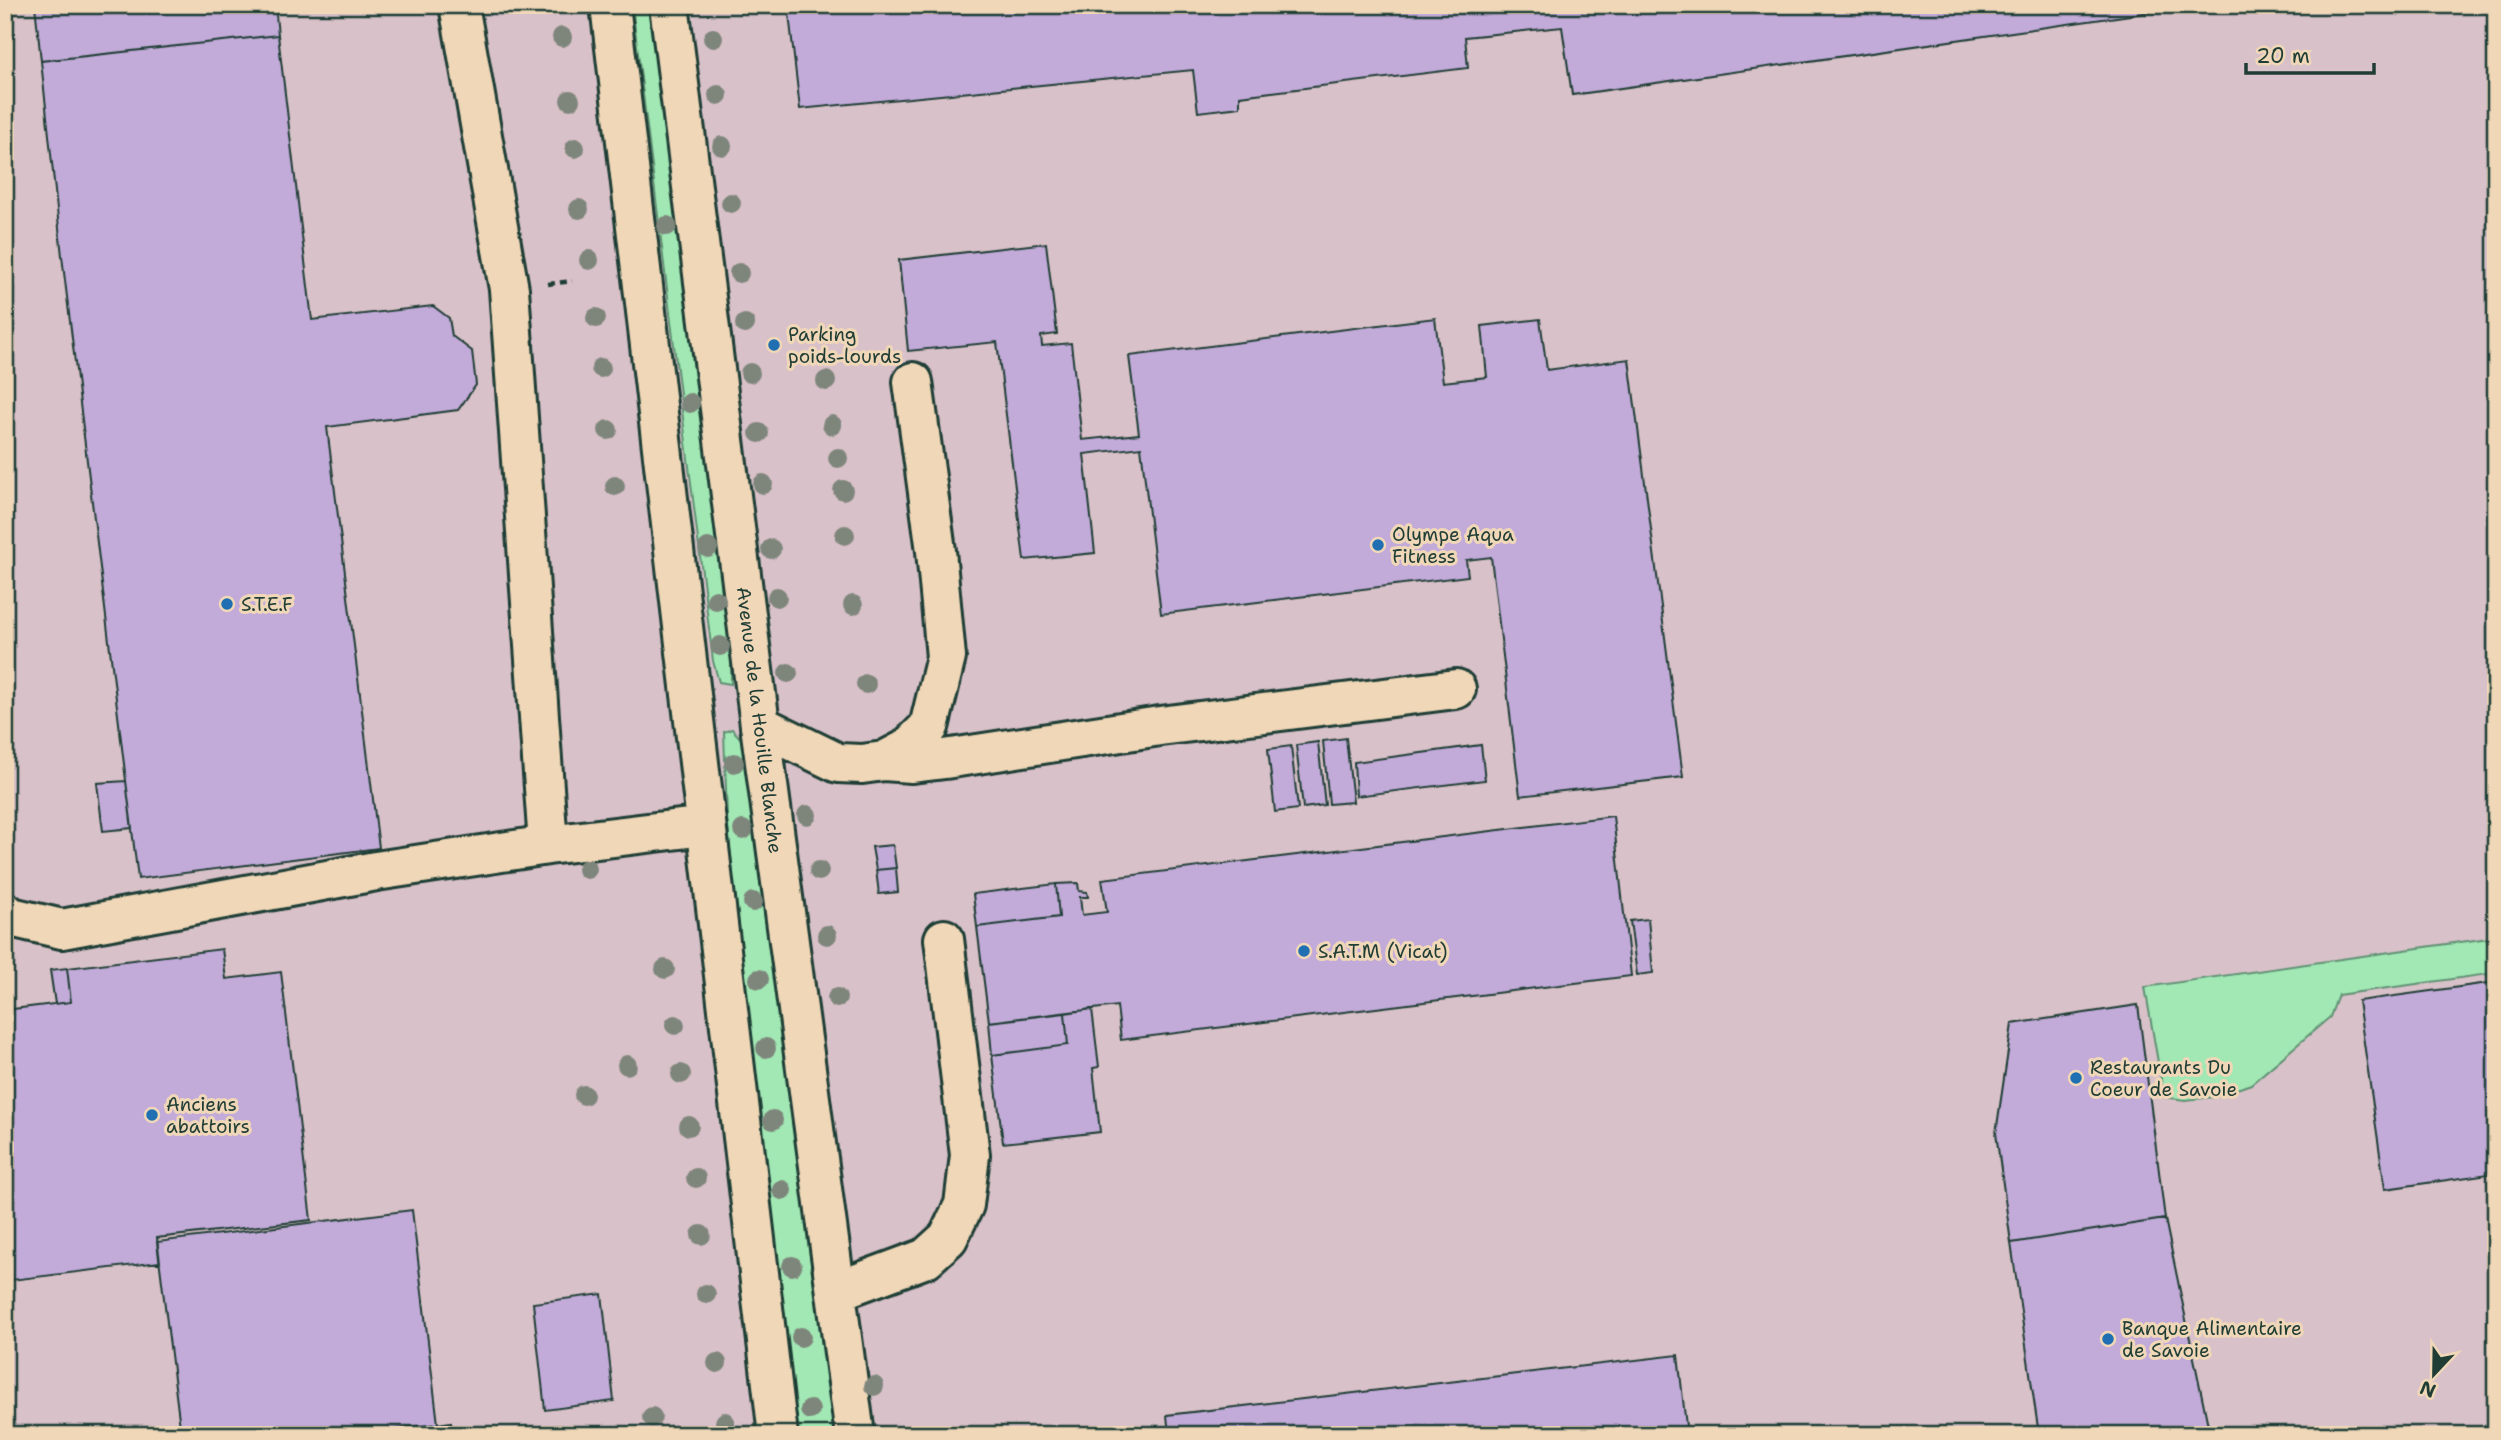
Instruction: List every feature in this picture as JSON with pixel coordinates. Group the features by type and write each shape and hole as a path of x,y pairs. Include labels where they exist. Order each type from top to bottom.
{"main road":[{"path":"459,5 509,289 548,845"},
{"path":"610,5 778,1435"},
{"name":"Avenue de la Houille Blanche","path":"669,5 760,725 855,1435"},
{"path":"884,761 907,749 929,727 946,657 936,551 913,382"},
{"path":"760,725 838,763 912,763 1160,726 1455,689"},
{"path":"5,912 11,917 62,929 376,871 548,845 705,826"},
{"path":"837,1291 926,1258 948,1238 964,1205 970,1155 944,939"}],"shaded area":[{"path":"5,5 2496,5 2496,1435 5,1435"}],"green space":[{"path":"632,5 652,5 731,627 731,684 719,682 713,661"},
{"path":"732,729 742,740 757,823 841,1435 791,1435 727,817 724,732"},
{"path":"2496,937 2496,973 2338,995 2330,1017 2251,1084 2214,1097 2185,1100 2164,1097 2145,987"}],"building":[{"path":"35,5 275,5 278,35 41,61"},
{"path":"788,5 2200,5 1572,95 1562,27 1465,37 1468,68 1240,96 1240,107 1198,112 1193,70 800,109"},
{"name":"S.T.E.F","path":"278,35 312,320 433,306 449,318 452,336 472,351 476,385 458,410 327,427 379,848 138,879 62,256 41,61"},
{"path":"1046,243 1057,334 1041,336 1042,346 1071,343 1082,440 1139,434 1129,356 1435,318 1443,382 1487,377 1482,326 1540,319 1547,370 1629,359 1683,777 1520,796 1491,557 1466,560 1468,576 1161,614 1141,447 1084,454 1095,553 1024,560 997,342 908,351 899,260"},
{"path":"1346,738 1353,802 1329,804 1323,741"},
{"path":"1318,742 1325,805 1303,808 1296,745"},
{"path":"1481,745 1485,780 1356,796 1354,762"},
{"path":"1291,746 1298,809 1275,812 1268,749"},
{"path":"126,781 132,828 103,831 97,783"},
{"name":"S.A.T.M (Vicat)","path":"1613,816 1631,976 1121,1040 1117,1006 989,1022 977,927 1059,917 1056,884 1078,883 1079,891 1087,892 1088,897 1080,897 1082,915 1107,912 1102,879"},
{"path":"893,845 896,868 876,870 872,847"},
{"path":"896,868 898,892 879,894 876,870"},
{"path":"1056,884 1059,917 977,927 973,894"},
{"path":"1648,919 1653,973 1637,975 1630,921"},
{"name":"Anciens abattoirs","path":"222,949 226,979 281,972 311,1220 157,1238 160,1262 12,1280 9,1240 5,1240 5,1010 71,1002 67,968"},
{"path":"67,968 71,1002 55,1004 50,970"},
{"path":"2496,982 2496,1173 2385,1189 2358,1001"},
{"name":"Restaurants Du Coeur de Savoie","path":"2138,1005 2165,1219 2011,1243 1996,1133 2012,1024"},
{"path":"1092,1009 1099,1067 1093,1068 1100,1132 1003,1143 992,1055 1068,1045 1065,1013"},
{"path":"1065,1013 1068,1045 992,1055 989,1022"},
{"path":"412,1210 438,1424 348,1435 181,1435 157,1242"},
{"name":"Banque Alimentaire de Savoie","path":"2165,1219 2210,1435 2039,1435 2011,1243"},
{"path":"602,1294 614,1401 545,1410 533,1303"},
{"path":"1678,1355 1687,1435 1169,1435 1167,1415"},
{"path":"451,1422 452,1435 348,1435 438,1424"}],"place":[{"name":"Parking poids-lourds","path":"774,345"},
{"name":"Olympe Aqua Fitness","path":"1378,545"},
{"name":"S.T.E.F","path":"227,604"},
{"name":"S.A.T.M (Vicat)","path":"1304,951"},
{"name":"Restaurants Du Coeur de Savoie","path":"2076,1078"},
{"name":"Anciens abattoirs","path":"152,1115"},
{"name":"Banque Alimentaire de Savoie","path":"2108,1339"}]}
